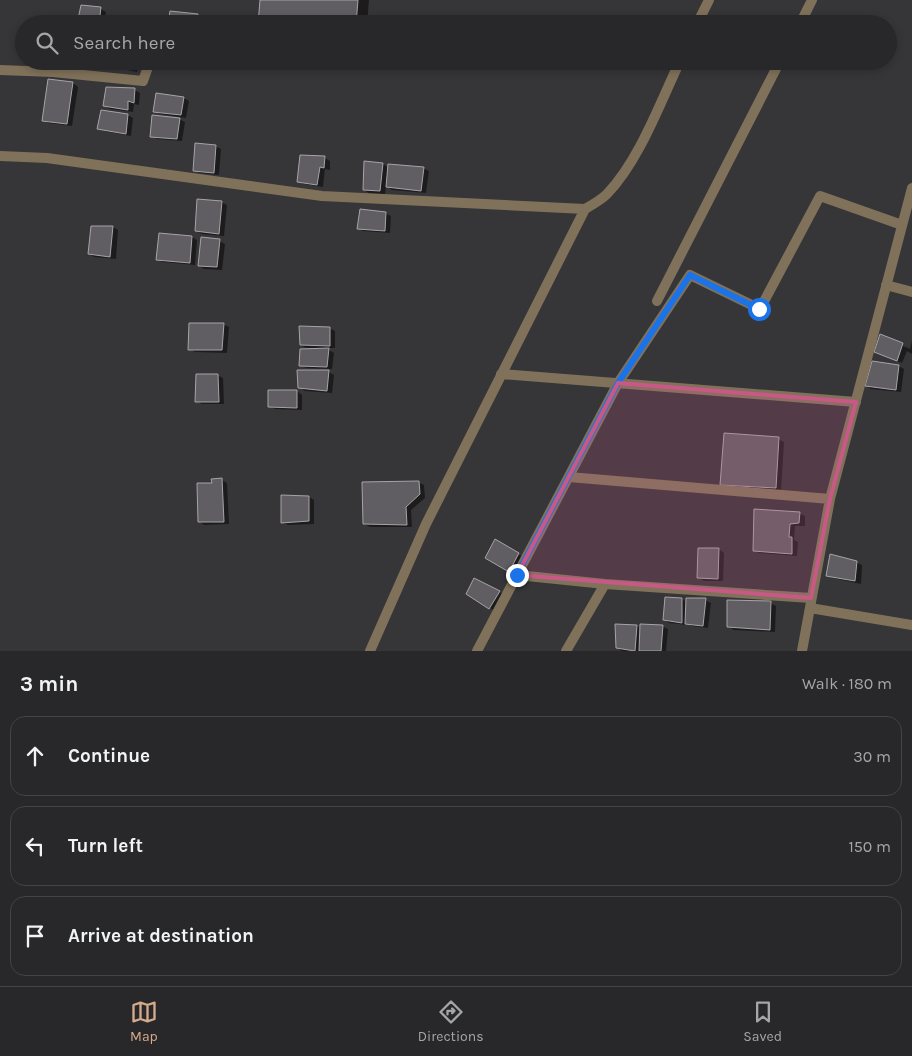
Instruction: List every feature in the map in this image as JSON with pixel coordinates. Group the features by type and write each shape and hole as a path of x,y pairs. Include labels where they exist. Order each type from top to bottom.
{"street":[{"path":"702,15 709,0"},
{"path":"804,15 812,0"},
{"path":"0,70 66,73 143,81 147,70"},
{"path":"370,651 426,524 584,209 606,196 624,174 676,70"},
{"path":"657,301 775,70"},
{"path":"0,156 47,158 322,196 584,209"},
{"path":"802,651 830,499 912,188"},
{"path":"477,651 618,383 690,275 762,309 820,196 902,225"},
{"path":"886,285 912,292"},
{"path":"501,374 856,402"},
{"path":"569,477 830,499"},
{"path":"517,575 811,603 912,624"},
{"path":"566,651 605,584"}],"highlighted area":[{"path":"618,383 856,402 830,499 811,598 517,575"}],"building":[{"path":"260,0 358,0 357,15 259,15"},
{"path":"81,5 101,7 100,15 79,15"},
{"path":"170,11 198,14 198,15 169,15"},
{"path":"48,79 73,82 67,124 42,121"},
{"path":"106,87 135,88 134,103 128,101 128,110 103,106"},
{"path":"156,93 184,97 181,115 153,112"},
{"path":"101,110 128,114 126,134 97,129"},
{"path":"152,115 180,118 177,139 150,137"},
{"path":"195,143 216,145 214,173 193,171"},
{"path":"300,155 325,156 324,168 320,167 317,185 297,182"},
{"path":"364,161 383,163 380,191 363,190"},
{"path":"388,164 424,167 421,191 386,187"},
{"path":"197,199 222,201 219,234 195,231"},
{"path":"360,209 386,212 385,231 357,229"},
{"path":"91,226 113,226 110,257 88,254"},
{"path":"159,233 192,236 190,263 156,260"},
{"path":"201,237 220,239 217,267 198,266"},
{"path":"189,323 224,323 222,350 188,350"},
{"path":"299,326 330,327 330,346 300,345"},
{"path":"880,334 903,343 897,361 874,352"},
{"path":"329,348 327,367 299,366 300,349"},
{"path":"872,361 899,365 896,390 865,386"},
{"path":"297,370 329,370 327,391 298,388"},
{"path":"196,374 218,374 219,402 195,402"},
{"path":"268,390 297,390 297,408 268,407"},
{"path":"724,433 779,437 776,488 720,485"},
{"path":"222,478 224,522 198,522 197,483 212,483 211,479"},
{"path":"419,481 420,494 406,507 407,525 363,524 362,482"},
{"path":"281,495 309,496 309,521 281,523"},
{"path":"754,509 800,512 799,523 790,524 789,537 792,537 792,554 753,551"},
{"path":"495,539 519,553 509,572 485,558"},
{"path":"698,548 719,548 718,579 697,578"},
{"path":"830,554 857,561 855,581 826,576"},
{"path":"474,578 500,591 489,609 466,594"},
{"path":"665,597 682,598 682,623 663,620"},
{"path":"686,598 706,598 703,626 685,624"},
{"path":"727,600 771,601 770,630 727,627"},
{"path":"615,624 637,625 635,651 616,648"},
{"path":"640,624 663,625 661,651 639,651"}],"route":[{"path":"517,575 618,383 690,275 759,309"}]}
